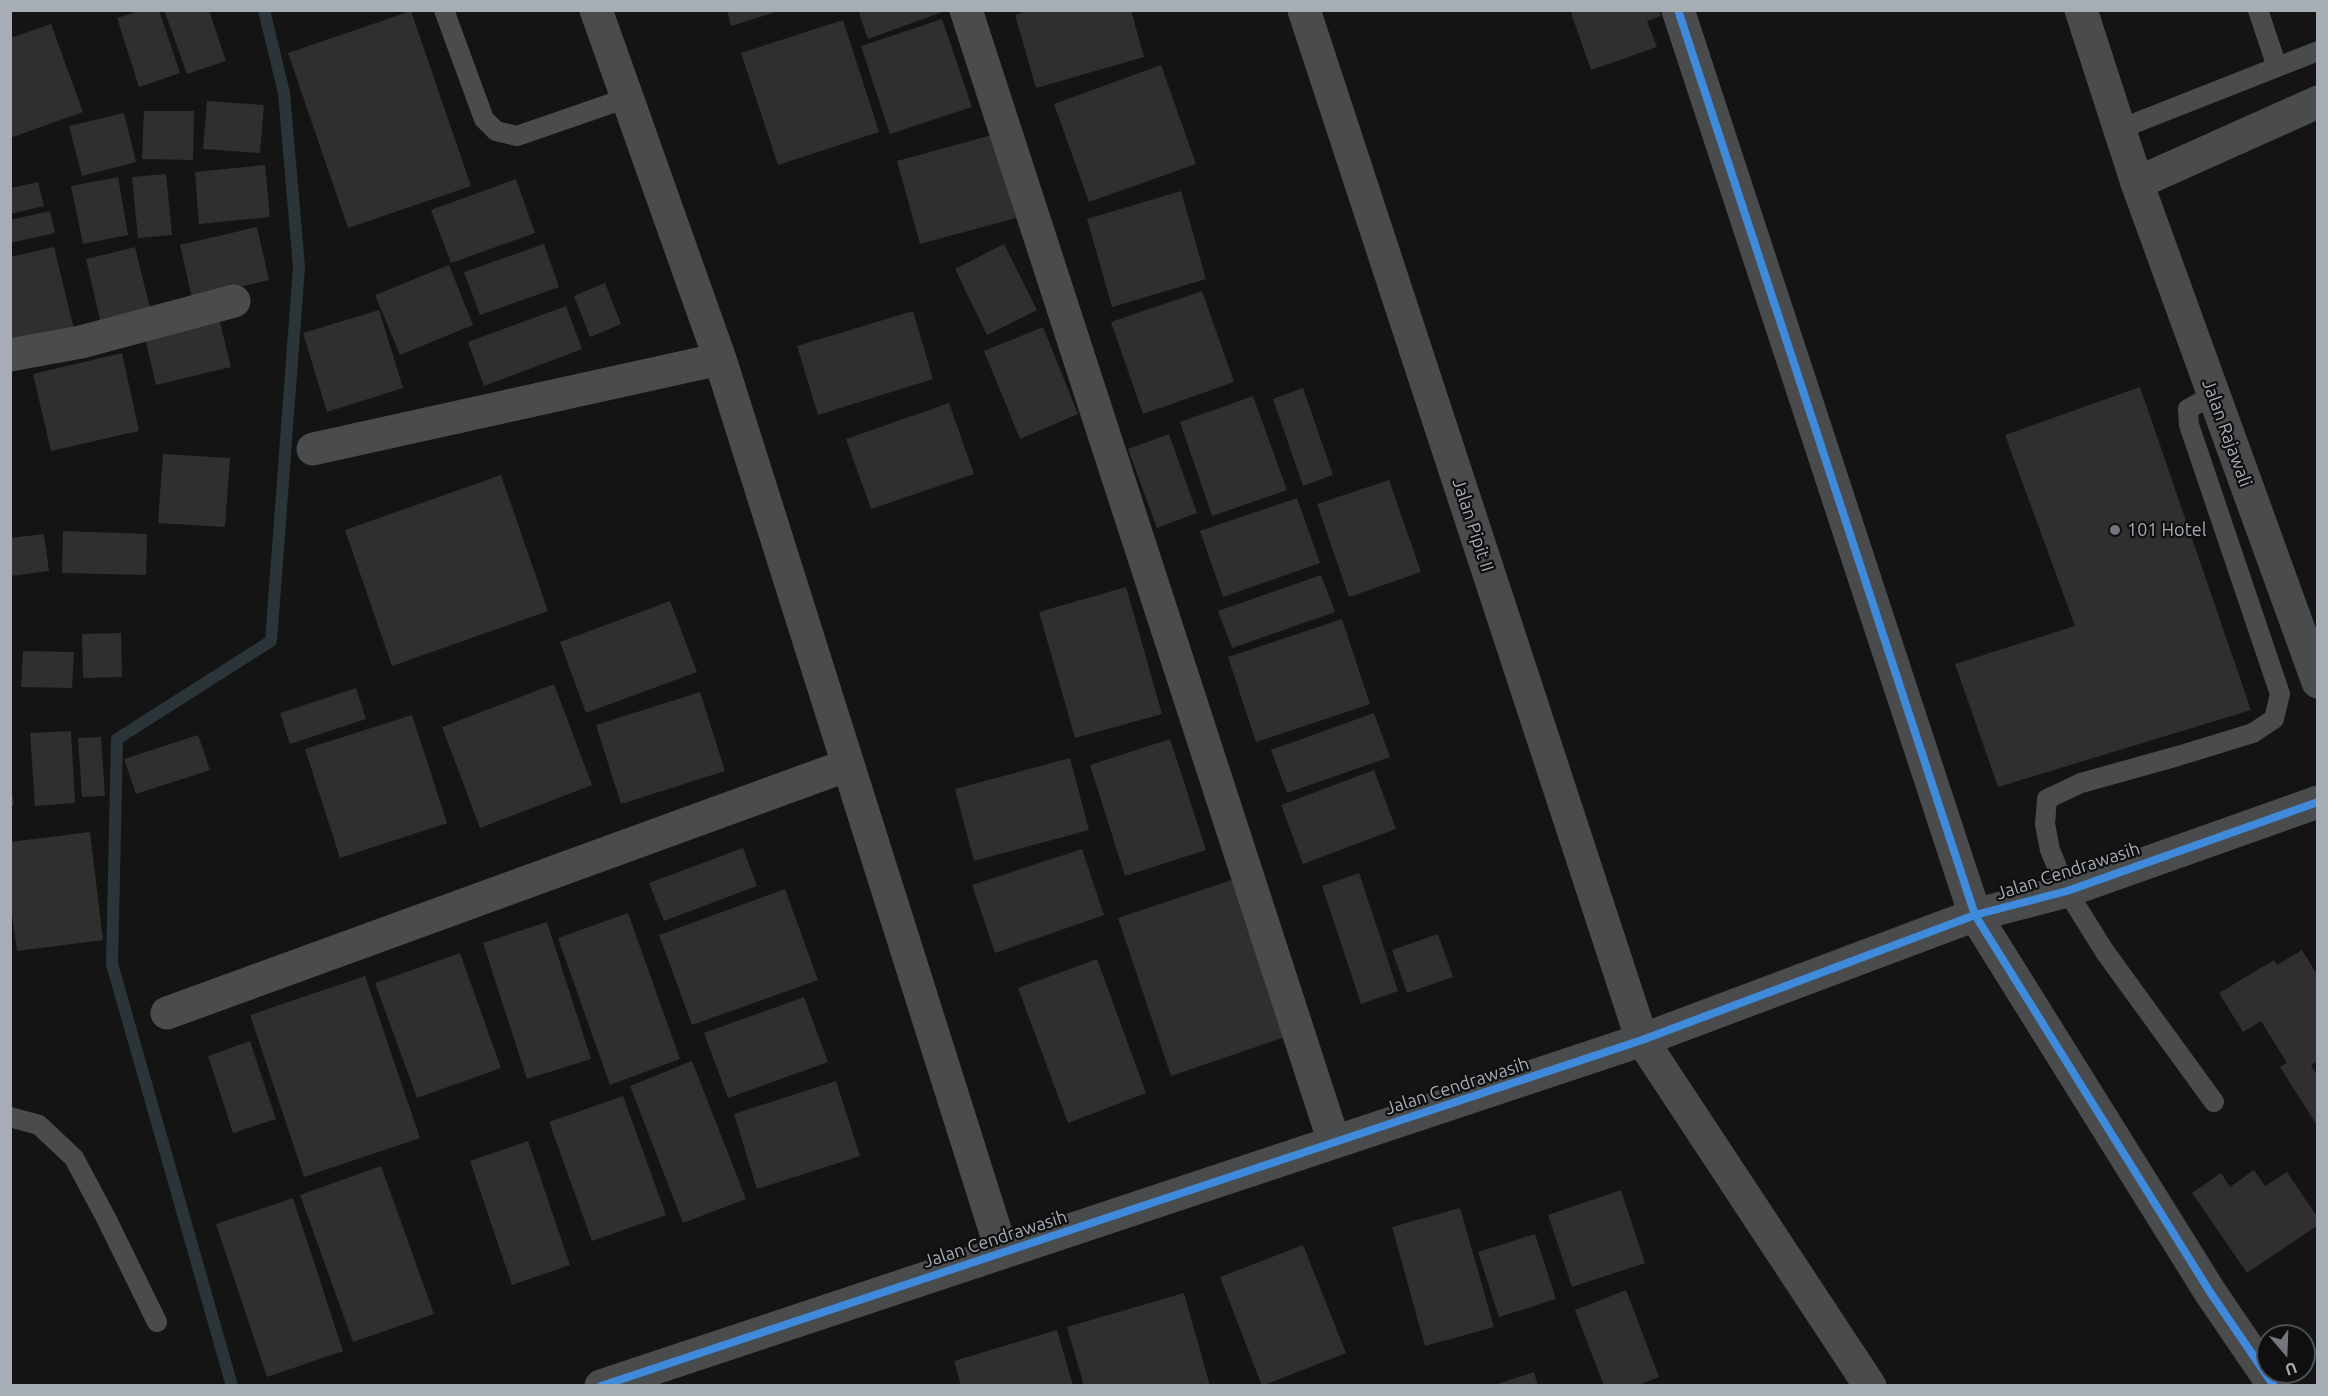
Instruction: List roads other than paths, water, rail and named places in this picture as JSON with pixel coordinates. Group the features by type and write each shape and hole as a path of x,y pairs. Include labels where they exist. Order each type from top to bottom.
{"street":[{"path":"596,10 720,359 1002,1252"},
{"path":"966,10 1334,1142"},
{"name":"Jalan Pipit II","path":"1304,10 1642,1040 1863,1384"},
{"path":"1678,10 1975,915 2210,1292 2274,1386"},
{"name":"Jalan Rajawali","path":"2080,10 2213,395 2308,626 2318,682"},
{"path":"2138,183 2318,102"},
{"path":"10,355 81,342 234,301"},
{"path":"313,449 720,359"},
{"path":"166,1013 848,765"},
{"name":"Jalan Cendrawasih","path":"601,1386 1642,1040 1975,915 2067,891 2318,802"}],"lane":[{"path":"444,10 484,119 496,130 517,136 627,98"},
{"path":"2258,10 2277,67"},
{"path":"2120,129 2318,51"},
{"path":"2213,395 2188,410 2188,425 2280,694 2274,719 2253,733 2081,783 2047,799 2045,824 2050,850 2067,891 2105,952 2214,1102"},
{"path":"10,1118 39,1125 74,1158 157,1322"}],"waterway":[{"path":"232,1386 112,964 117,739 271,641 299,267 284,93 264,10"}],"place":[{"name":"101 Hotel","path":"2115,530"}]}
